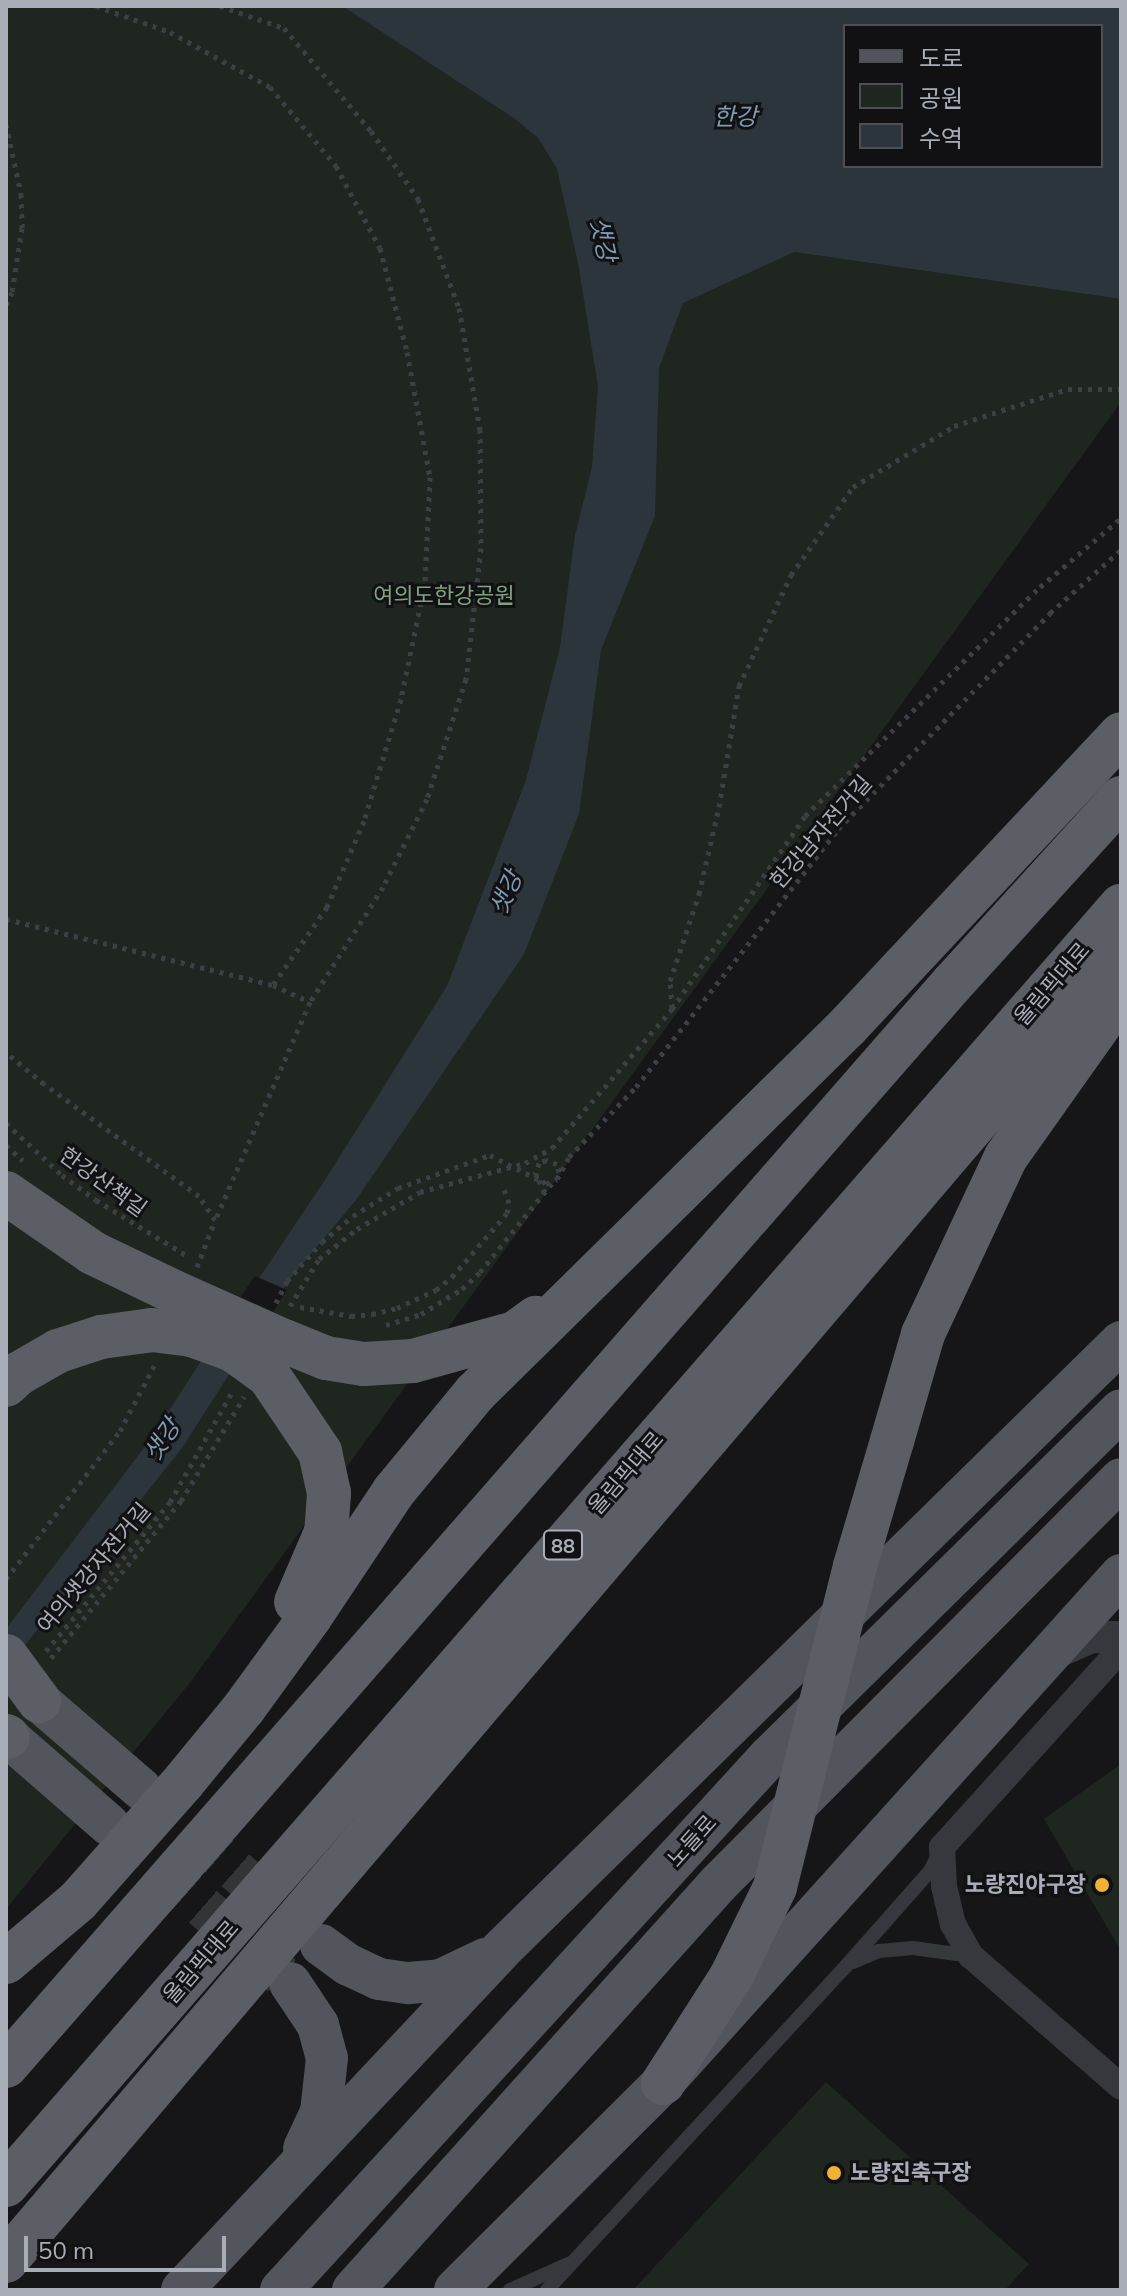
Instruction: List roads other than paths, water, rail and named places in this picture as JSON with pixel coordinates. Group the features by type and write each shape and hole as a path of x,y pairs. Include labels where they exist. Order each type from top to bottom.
{"highway":[{"path":"6,1962 78,1901 244,1708 394,1491 475,1393 847,1027 1121,734"},
{"path":"6,2066 940,997 1121,798"},
{"name":"올림픽대로","path":"6,2185 1121,906"},
{"path":"6,2261 962,1139 1095,984 1121,960"},
{"path":"663,2083 731,1977 775,1887 855,1566 923,1334 1006,1157 1121,995"},
{"path":"6,1193 93,1253 184,1276 272,1344 364,1364 413,1361 515,1333 596,1274"},
{"path":"6,1385 18,1374 58,1351 101,1337 155,1346 192,1335 233,1350 272,1344"},
{"path":"244,1708 313,1569 326,1532 329,1493 320,1452 272,1344"}],"main road":[{"path":"182,2290 500,1951 1121,1342"},
{"name":"노들로","path":"281,2290 769,1757 1121,1410"},
{"path":"353,2290 718,1884 1121,1479"},
{"path":"455,2290 663,2083 1052,1654 1119,1588"},
{"path":"27,1673 140,1788"},
{"path":"7,1736 108,1824"},
{"path":"321,1945 349,1965 379,1979 409,1983 441,1980 500,1951"},
{"path":"289,2174 321,2112 327,2058 318,2025 290,1983"}],"street":[{"path":"1052,1654 1092,1637 1121,1637"},
{"path":"1121,1649 942,1847 944,1886 953,1924 971,1956 1121,2087"}],"lane":[{"path":"547,2290 846,1966 930,1871 942,1847"},
{"path":"846,1966 879,1951 913,1948 971,1956"},
{"path":"510,2290 573,2262"}],"water":[{"path":"342,6 1121,6 1121,299 794,252 683,303 659,368 655,516 601,650 579,814 524,954 356,1200 290,1279 182,1448 6,1669 6,1629 150,1440 247,1290 262,1274 325,1180 447,986 526,780 560,647 575,535 592,467 598,386 578,263 557,169 538,138 515,119"}],"tunnel":[{"path":"140,1788 287,1915"},
{"path":"108,1824 290,1983"}],"place":[{"name":"노량진야구장","path":"1102,1885"},
{"name":"노량진축구장","path":"834,2173"}],"water label":[{"name":"한강","path":"735,117"},
{"name":"샛강","path":"603,239"},
{"name":"샛강","path":"506,893"},
{"name":"샛강","path":"162,1440"}],"park label":[{"name":"여의도한강공원","path":"444,596"}]}
